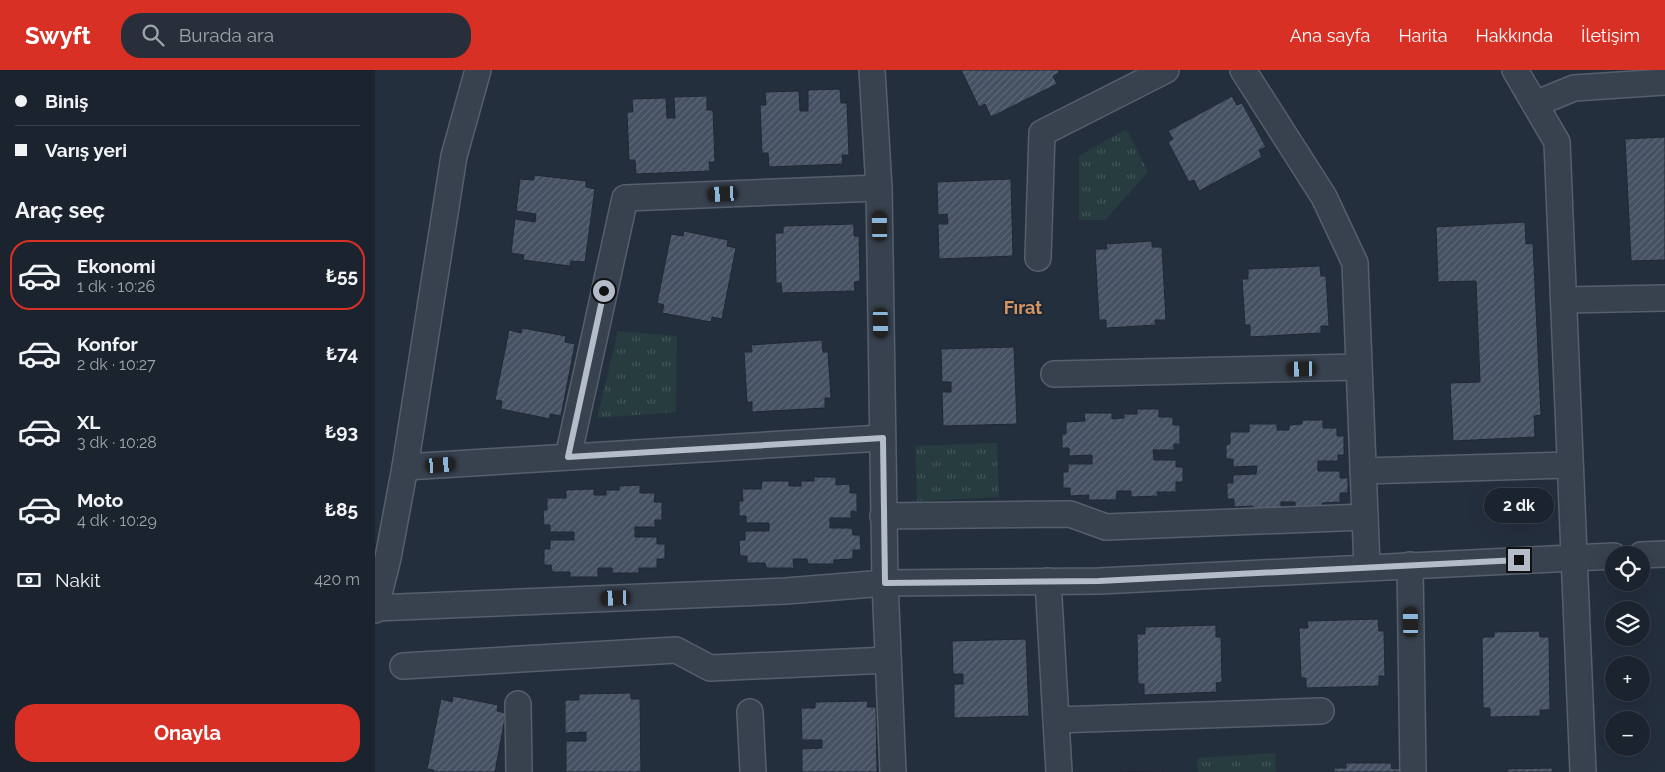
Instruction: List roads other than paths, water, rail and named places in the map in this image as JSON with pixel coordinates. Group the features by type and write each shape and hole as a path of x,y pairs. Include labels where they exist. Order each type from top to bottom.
{"street":[{"path":"478,70 454,156 405,467 382,557 375,609 786,591 885,583 1099,581 1605,556"},
{"path":"872,70 879,188 883,516 893,772"},
{"path":"1039,258 1043,133 1166,70"},
{"path":"1243,70 1324,197 1355,263 1367,567"},
{"path":"1515,70 1557,142 1583,772"},
{"path":"1535,104 1574,88 1665,82"},
{"path":"568,457 625,198 879,188"},
{"path":"1563,300 1665,298"},
{"path":"1053,374 1359,367"},
{"path":"405,467 883,438"},
{"path":"1363,471 1570,465"},
{"path":"883,516 1070,514 1106,527 1365,517"},
{"path":"1650,555 1665,554"},
{"path":"1410,565 1413,772"},
{"path":"1048,581 1059,772"},
{"path":"403,666 676,650 711,668 888,660"},
{"path":"518,704 519,772"},
{"path":"1056,720 1321,711"},
{"path":"750,712 753,772"}],"district":[{"name":"Fırat","path":"1023,308"}]}
